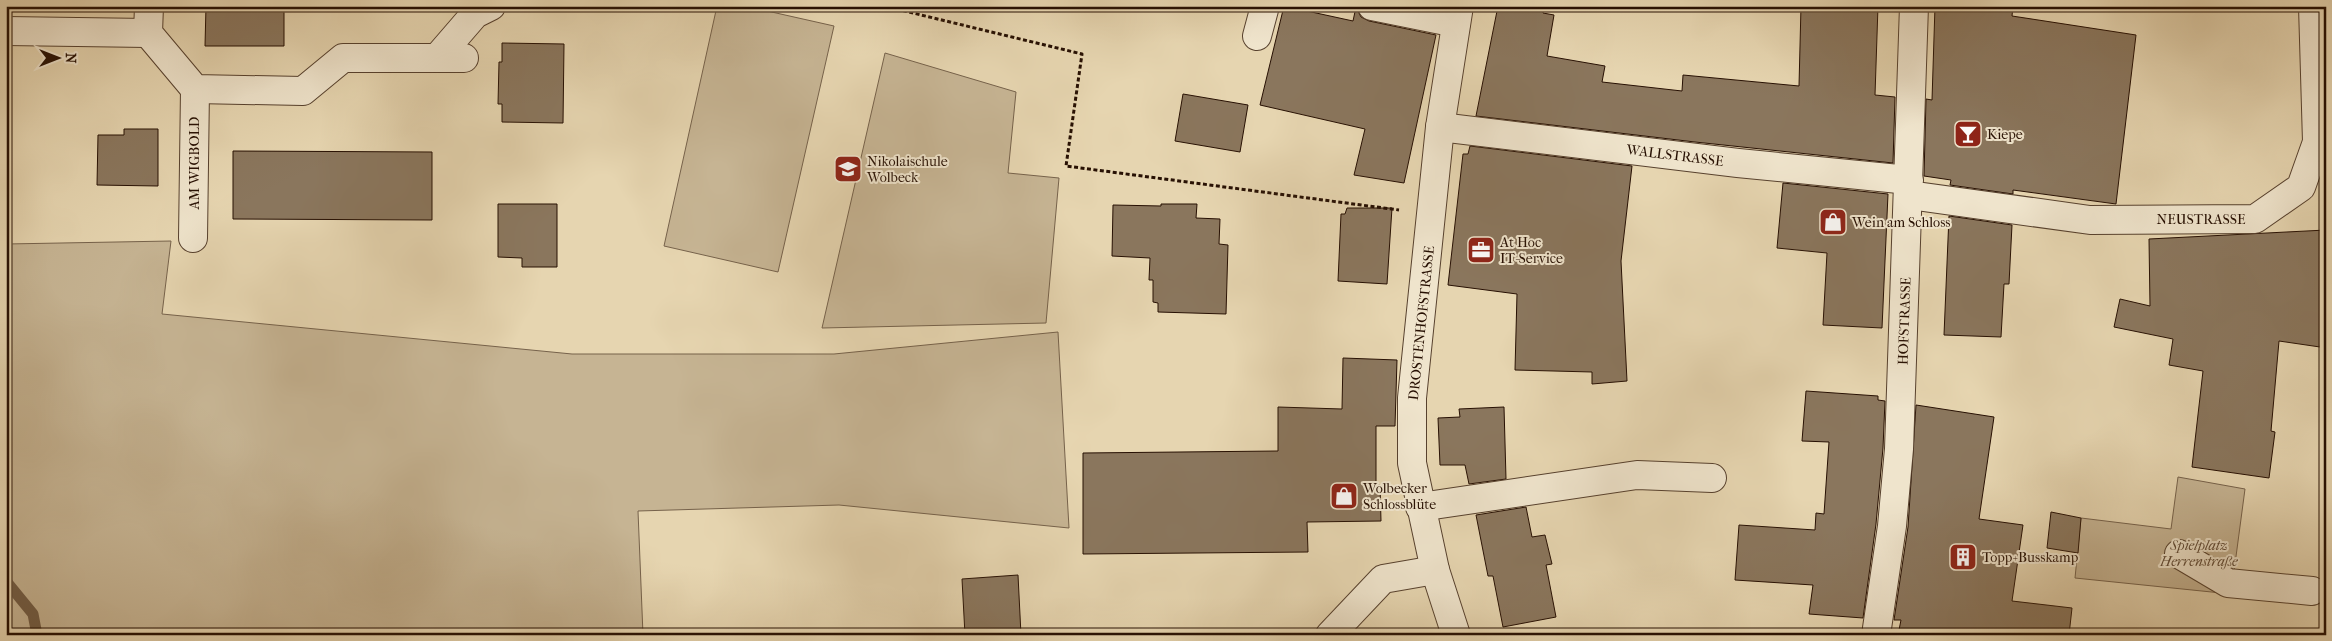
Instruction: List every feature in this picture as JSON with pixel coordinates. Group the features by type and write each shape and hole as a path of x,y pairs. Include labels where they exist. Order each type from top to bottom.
{"street":[{"path":"437,58 475,14 491,6"},
{"path":"1257,36 1265,6"},
{"path":"1372,6 1457,14"},
{"name":"HOFSTRASSE","path":"1876,635 1892,526 1899,449 1914,6"},
{"name":"NEUSTRASSE","path":"1909,187 2090,220 2255,219 2301,187 2317,142 2313,6"},
{"name":"DROSTENHOFSTRASSE","path":"1456,635 1435,570 1420,508 1412,463 1412,398 1440,127 1457,14"},
{"path":"6,31 148,19 194,89 303,91 343,58 464,58"},
{"name":"AM WIGBOLD","path":"193,238 194,89"},
{"name":"WALLSTRASSE","path":"1440,127 1738,162 1909,187"},
{"path":"1420,508 1637,475 1712,478"},
{"path":"2179,554 2228,583 2312,591"},
{"path":"1330,635 1383,579 1435,570"}],"path":[{"path":"884,6 1082,54 1066,166 1432,214"}],"green space":[{"path":"717,6 745,6 834,26 778,272 664,246"},
{"path":"885,53 1016,92 1008,173 1059,178 1046,323 822,328"},
{"path":"171,241 162,314 572,354 834,354 1058,332 1069,528 839,505 638,511 643,635 6,635 6,244"},
{"name":"Spielplatz Herrenstraße","path":"2178,477 2245,489 2231,594 2075,578 2081,518 2171,529"}],"building":[{"path":"206,6 284,6 284,46 205,46"},
{"path":"1284,6 1353,21 1356,7 1361,17 1369,21 1436,35 1404,183 1354,175 1365,129 1260,105"},
{"path":"1498,6 1544,6 1543,13 1554,15 1547,56 1605,66 1602,82 1682,91 1683,75 1799,86 1801,6 1878,6 1875,95 1895,97 1893,163 1476,116"},
{"path":"1935,6 2013,6 2012,16 2136,35 2116,204 2013,190 2013,194 1950,185 1951,180 1924,176 1926,99 1932,100"},
{"path":"502,43 564,44 563,123 502,122 502,104 498,104 499,62 502,62"},
{"path":"1183,94 1248,105 1240,152 1175,141"},
{"path":"124,129 158,129 158,186 97,185 98,135 124,135"},
{"path":"1470,146 1632,166 1621,261 1627,381 1592,384 1592,372 1515,370 1517,294 1448,285 1463,154 1468,154"},
{"path":"233,151 432,152 432,220 233,219"},
{"name":"Wein am Schloss","path":"1783,183 1888,194 1882,328 1823,325 1827,253 1777,248"},
{"path":"498,204 557,204 557,267 522,267 522,258 498,257"},
{"path":"1161,204 1197,204 1196,218 1220,219 1219,244 1228,245 1226,314 1158,312 1158,303 1153,302 1153,280 1149,280 1150,258 1112,256 1113,205 1161,206"},
{"path":"1347,208 1392,208 1387,284 1338,281 1341,214 1345,214"},
{"path":"1949,216 2012,225 2009,284 2004,284 2001,337 1944,335"},
{"path":"2326,230 2326,330 2323,329 2320,347 2279,341 2271,431 2275,432 2269,478 2192,467 2203,371 2169,365 2173,339 2114,327 2120,299 2150,306 2149,239"},
{"path":"1343,358 1397,360 1395,426 1376,426 1376,485 1380,485 1381,521 1307,522 1308,552 1083,554 1083,453 1278,451 1278,407 1342,409"},
{"path":"1806,391 1878,396 1878,400 1885,401 1876,524 1863,618 1809,614 1813,585 1735,580 1739,525 1815,530 1816,513 1824,514 1829,442 1802,441"},
{"path":"1916,405 1994,417 1979,519 2023,525 2012,601 2072,608 2069,635 1898,635 1901,620 1894,620 1908,527"},
{"path":"1504,407 1506,479 1469,484 1465,465 1440,465 1438,418 1460,417 1459,409"},
{"path":"1526,507 1532,537 1545,535 1552,564 1546,565 1556,617 1503,627 1493,576 1488,576 1476,515"},
{"path":"2051,512 2081,518 2078,553 2047,548"},
{"path":"1018,575 1021,635 965,635 962,579"}],"waterway":[{"path":"6,581 33,614 37,635"}],"place":[{"name":"Kiepe","path":"1968,134"},
{"name":"Nikolaischule Wolbeck","path":"848,169"},
{"name":"Wein am Schloss","path":"1833,222"},
{"name":"At Hoc IT-Service","path":"1481,250"},
{"name":"Wolbecker Schlossblüte","path":"1344,496"},
{"name":"Topp+Busskamp","path":"1963,557"}]}
